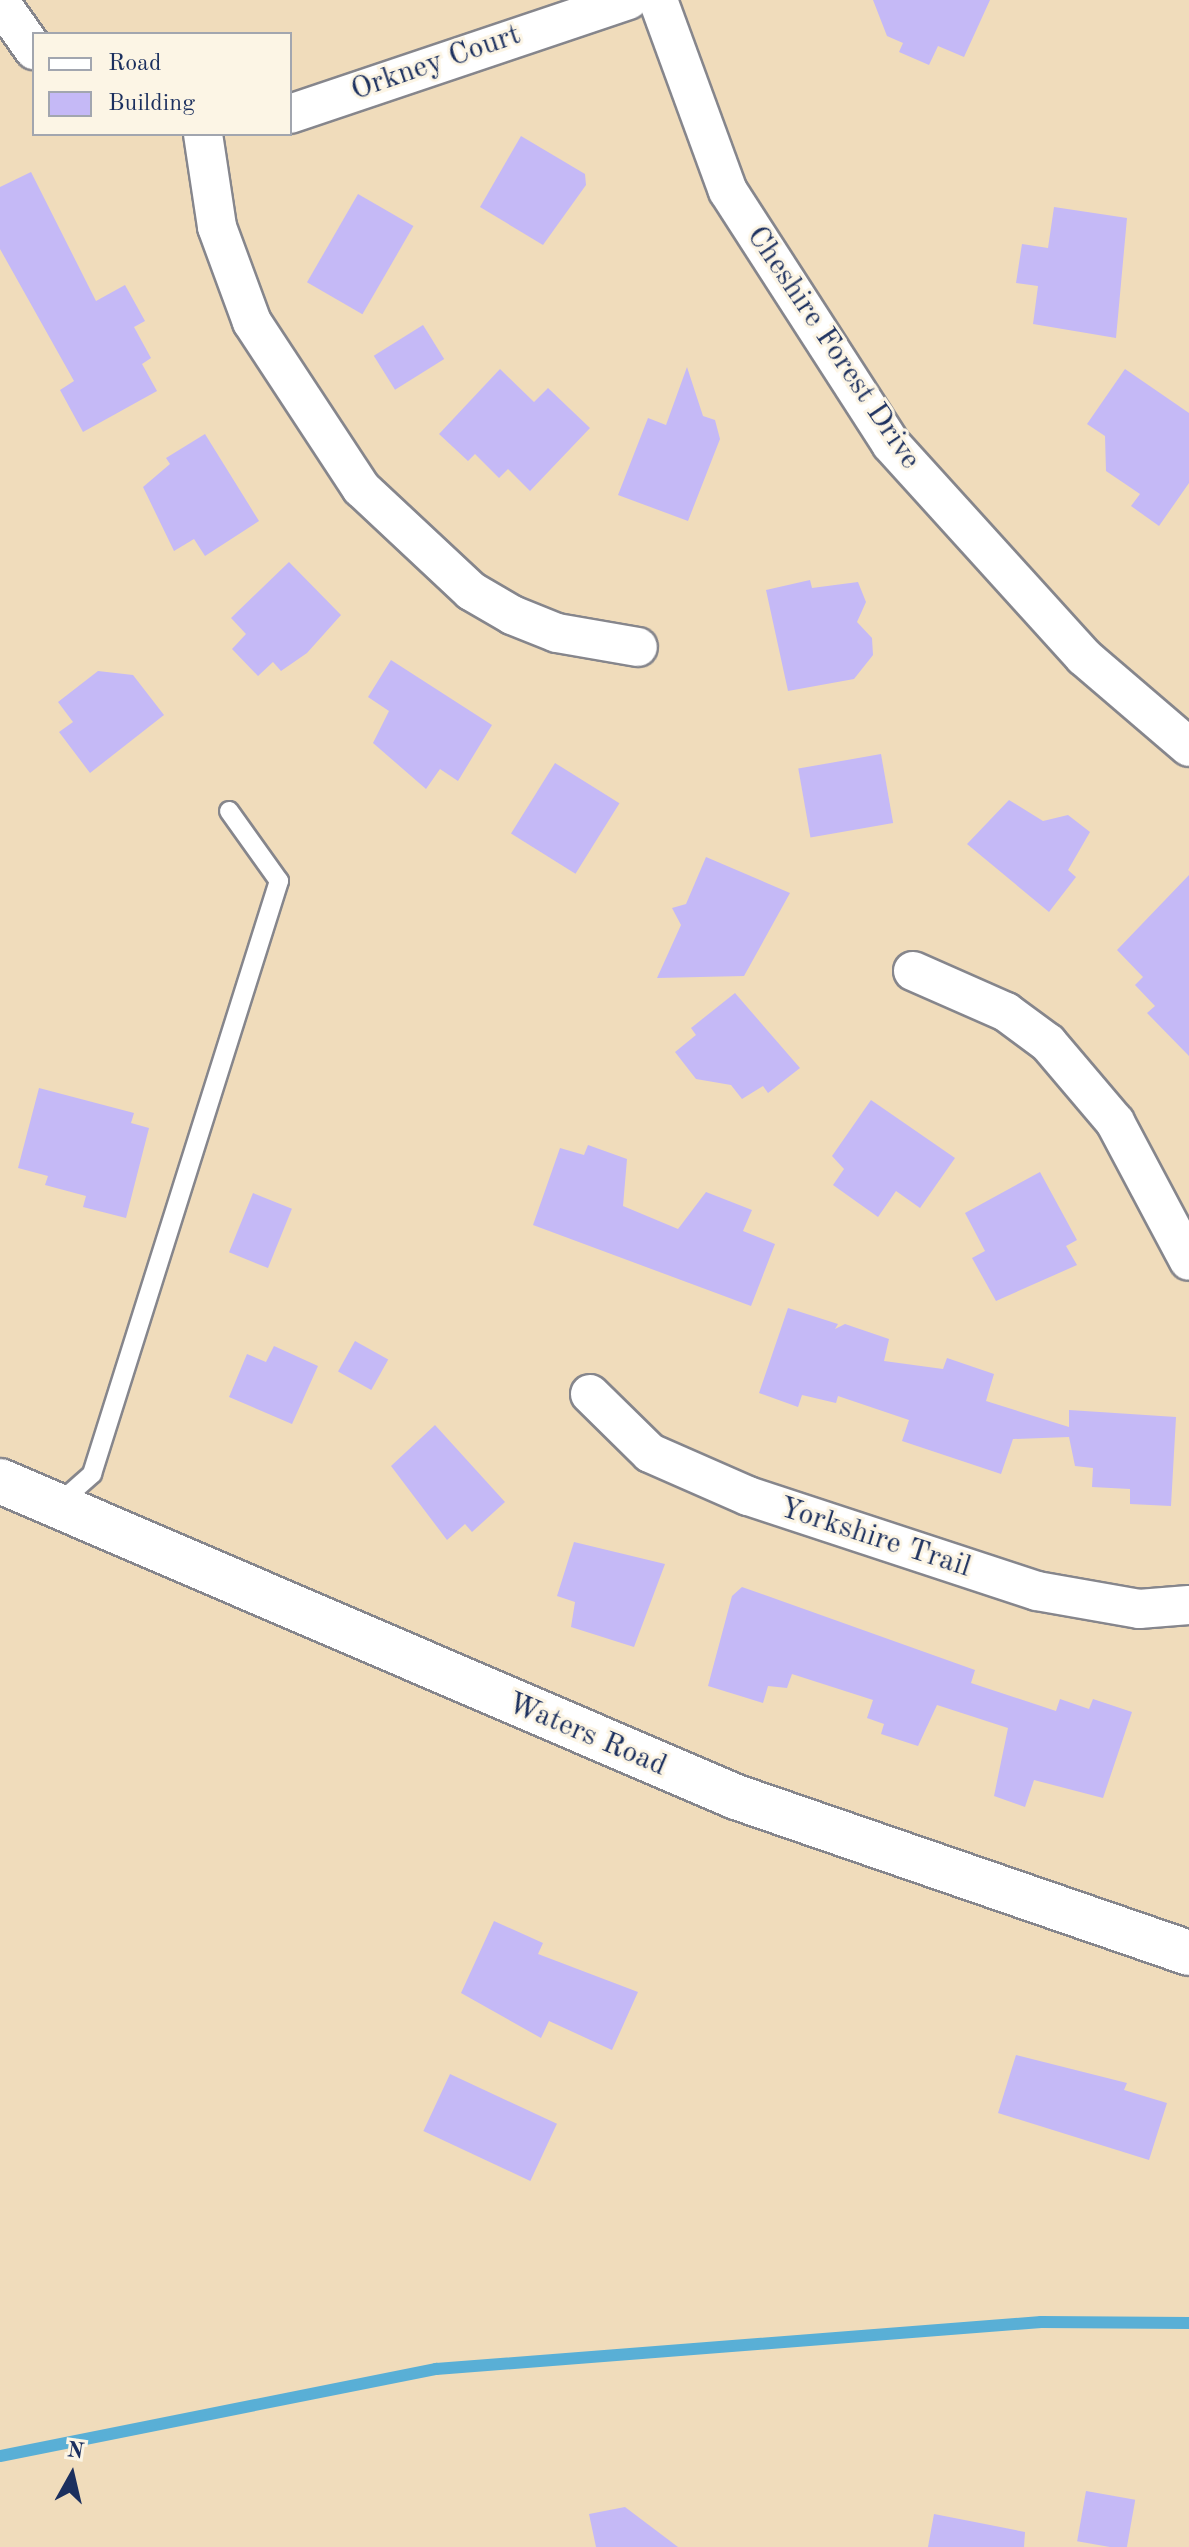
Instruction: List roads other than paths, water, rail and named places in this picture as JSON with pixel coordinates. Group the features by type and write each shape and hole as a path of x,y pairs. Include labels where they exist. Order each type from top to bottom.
{"street":[{"name":"Orkney Court","path":"292,113 628,0"},
{"name":"Cheshire Forest Drive","path":"658,0 728,191 891,444 1084,657 1189,747"},
{"path":"0,2 32,47"},
{"path":"203,136 217,227 252,322 361,488 471,591 512,615 557,633 638,647"},
{"path":"913,971 1006,1012 1048,1043 1115,1122 1189,1261"},
{"name":"Yorkshire Trail","path":"590,1394 650,1453 748,1496 1037,1591 1139,1609 1189,1605"},
{"name":"Waters Road","path":"0,1481 736,1797 1189,1953"}],"lane":[{"path":"55,1507 92,1474 279,881 229,811"}],"waterway":[{"path":"0,2456 436,2369 1041,2322 1189,2323"}]}
